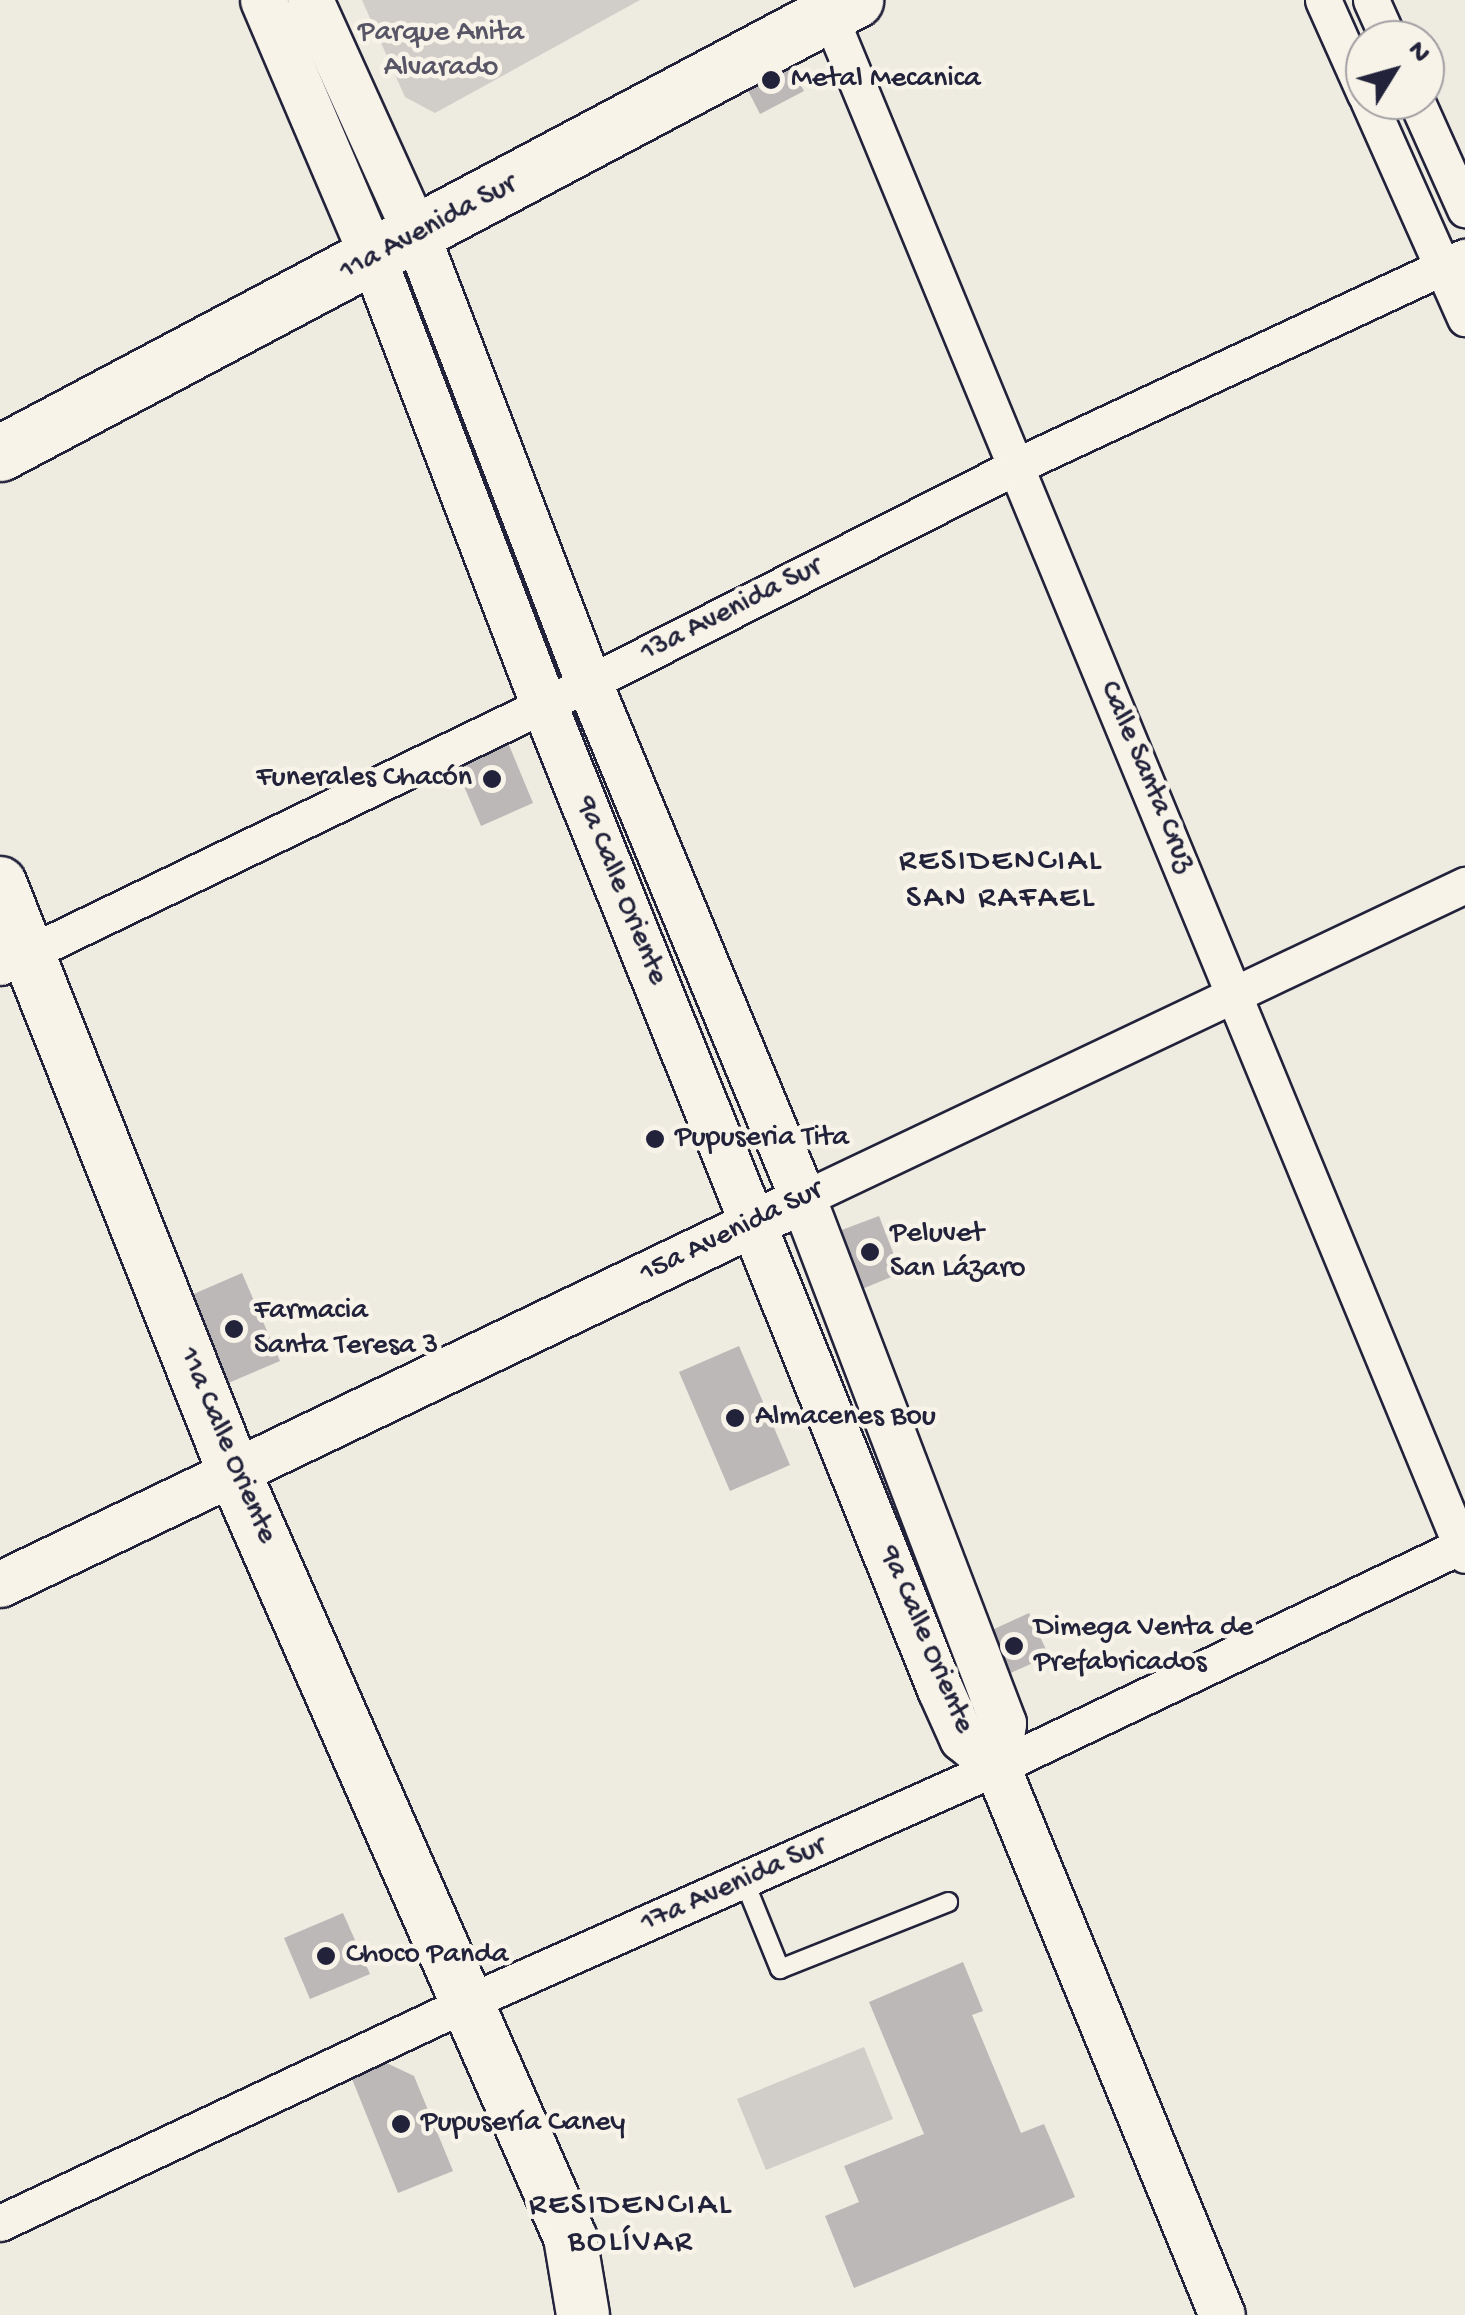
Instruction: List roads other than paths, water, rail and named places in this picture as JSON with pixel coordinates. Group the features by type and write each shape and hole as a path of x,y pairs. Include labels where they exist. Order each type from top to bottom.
{"main road":[{"name":"11a Avenida Sur","path":"0,454 395,247 836,5"},
{"name":"11a Calle Oriente","path":"0,883 14,961 234,1472 471,2001 570,2237"},
{"path":"570,2237 583,2315"},
{"path":"570,2237 601,2315"}],"street":[{"name":"9a Calle Oriente","path":"263,0 395,247 590,683 804,1199 1004,1723 997,1768"},
{"name":"9a Calle Oriente","path":"310,0 544,705 757,1222 940,1689 962,1738 997,1768 1222,2315"},
{"path":"1323,0 1345,50"},
{"name":"Calle Santa Cruz","path":"836,5 1016,466 1464,1548"},
{"path":"1378,120 1454,262 1465,318"},
{"path":"1425,120 1465,209"},
{"name":"13a Avenida Sur","path":"14,961 590,683 1016,466 1454,262"},
{"name":"15a Avenida Sur","path":"0,1584 1235,989 1465,885"},
{"name":"17a Avenida Sur","path":"0,2223 471,2001 745,1883 1464,1548"}],"lane":[{"path":"745,1883 780,1970 948,1902"}],"place":[{"name":"Metal Mecanica","path":"771,80"},
{"name":"Funerales Chacón","path":"492,779"},
{"name":"Pupuseria Tita","path":"655,1139"},
{"name":"Peluvet San Lázaro","path":"870,1252"},
{"name":"Farmacia Santa Teresa 3","path":"234,1329"},
{"name":"Almacenes Bou","path":"735,1418"},
{"name":"Dimega Venta de Prefabricados","path":"1014,1646"},
{"name":"Choco Panda","path":"326,1956"},
{"name":"Pupusería Caney","path":"401,2124"}],"district":[{"name":"RESIDENCIAL SAN RAFAEL","path":"1001,882"},
{"name":"RESIDENCIAL BOLÍVAR","path":"631,2226"}],"park label":[{"name":"Parque Anita Alvarado","path":"441,51"}]}
